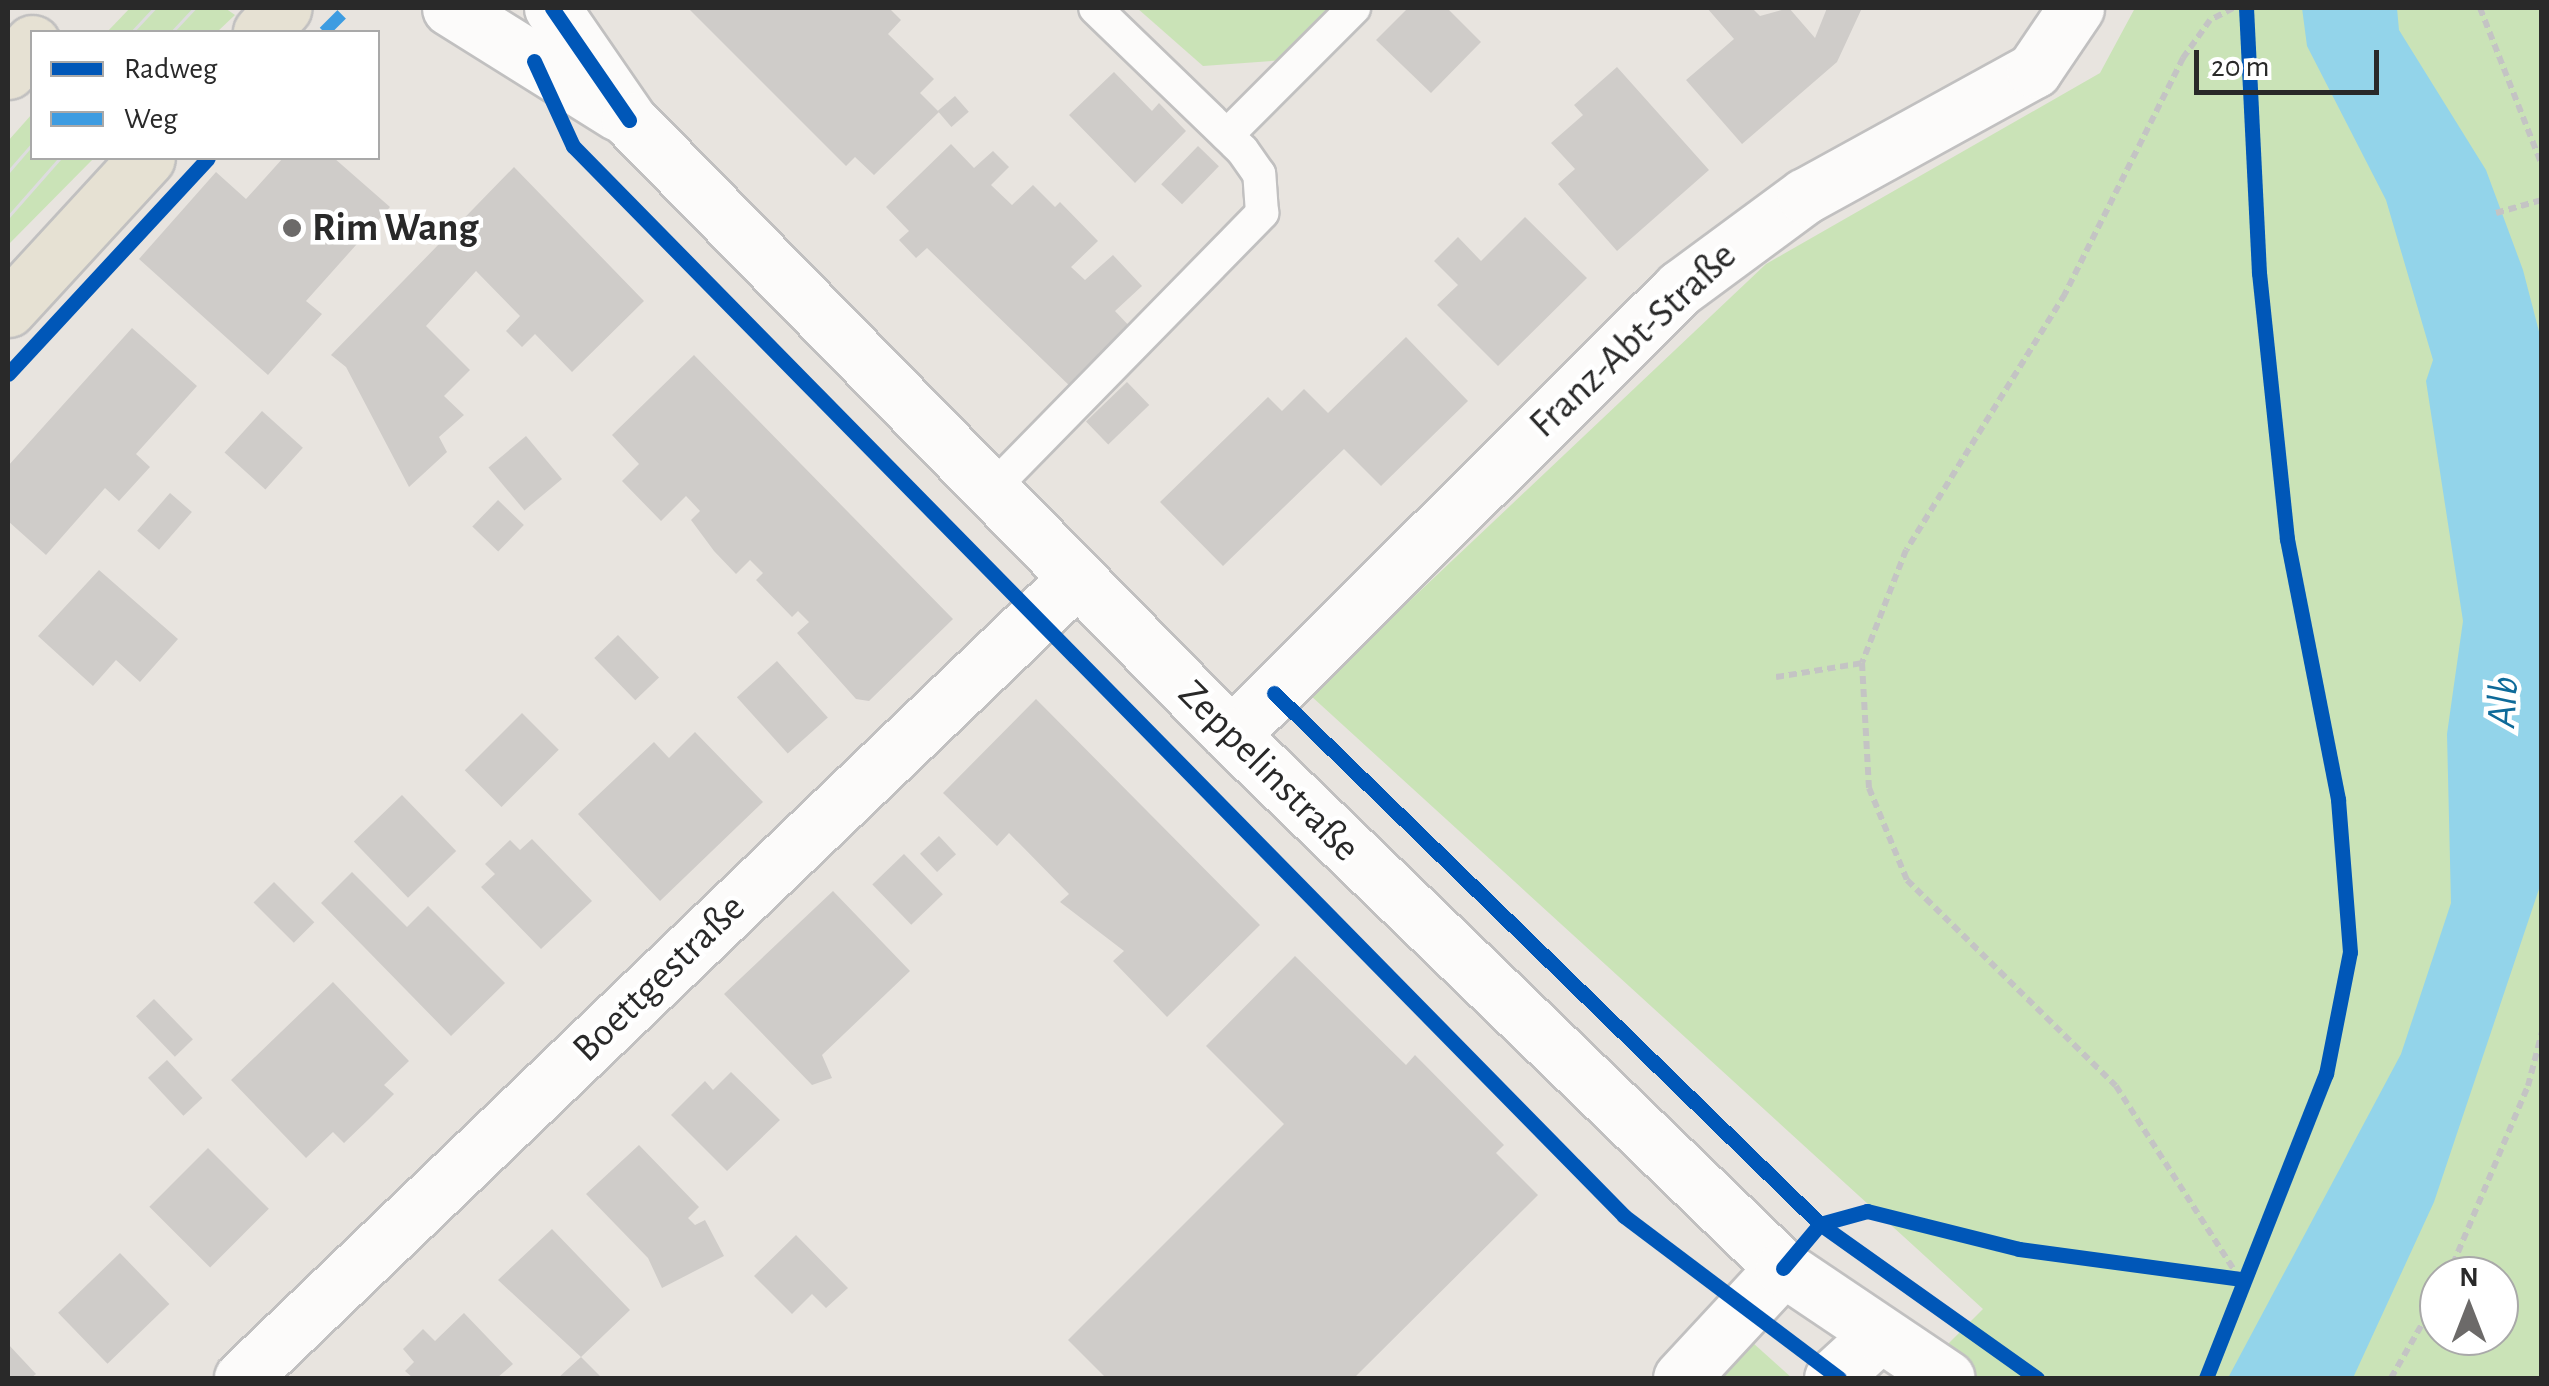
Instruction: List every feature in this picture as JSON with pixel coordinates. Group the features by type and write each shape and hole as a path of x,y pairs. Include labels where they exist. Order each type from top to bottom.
{"main road":[{"path":"44,30 65,8"},
{"path":"263,30 284,8"},
{"path":"8,71 30,45"},
{"path":"8,309 145,160"}],"street":[{"name":"Zeppelinstraße","path":"450,8 628,120"},
{"name":"Zeppelinstraße","path":"552,8 628,120 1231,735 1782,1268 1948,1378"},
{"name":"Franz-Abt-Straße","path":"1231,735 1680,288 1805,196 2034,70 2076,8"},
{"name":"Boettgestraße","path":"242,1378 1077,578"},
{"path":"1681,1378 1782,1268"},
{"path":"1832,1378 1880,1334"}],"lane":[{"path":"991,490 1262,212 1259,174 1227,136 1095,8"},
{"path":"1227,136 1354,8"}],"path":[{"path":"2233,8 2210,20 2182,58 2066,294 1906,550 1862,663 1868,788 1907,880 2116,1086 2240,1280"},
{"path":"2246,8 2247,26"},
{"path":"2480,8 2542,165"},
{"path":"2496,212 2542,200"},
{"path":"1776,676 1862,663"},
{"path":"2456,1256 2528,1086 2542,1032"},
{"path":"2234,1296 2247,1262"},
{"path":"2392,1378 2419,1330"}],"green space":[{"path":"130,8 225,8 235,15 219,30 109,30"},
{"path":"1137,8 1336,8 1285,60 1203,66"},
{"path":"2135,8 2541,8 2541,1378 1914,1378 1983,1309 1310,695 1766,264 2100,73"},
{"path":"30,116 30,160 92,160 8,245 8,141"},
{"path":"1753,1343 1792,1378 1717,1378"}],"water":[{"name":"Alb","path":"2302,8 2397,8 2399,30 2486,170 2523,270 2542,343 2539,889 2434,1202 2353,1378 2228,1378 2401,1054 2451,903 2447,734 2463,621 2426,381 2433,360 2386,200 2307,46"}],"building":[{"path":"688,8 889,8 901,20 888,34 934,79 920,93 939,112 874,175 855,157 846,166"},
{"path":"1408,8 1447,8 1481,42 1431,93 1376,40"},
{"path":"1707,8 1752,8 1760,16 1789,8 1815,38 1827,8 1862,8 1837,62 1742,144 1686,80 1734,39"},
{"path":"1617,67 1709,170 1617,251 1558,184 1575,169 1551,143 1583,115 1574,105"},
{"path":"1114,72 1152,111 1159,103 1186,131 1135,183 1069,115"},
{"path":"955,96 969,112 951,127 938,111"},
{"path":"951,144 974,168 993,151 1009,167 991,185 1012,205 1033,185 1055,207 1060,202 1098,241 1071,267 1085,280 1113,255 1142,286 1115,311 1134,331 1075,391 927,248 916,258 899,240 909,231 886,207"},
{"path":"1198,146 1219,166 1182,204 1161,184"},
{"path":"281,160 336,160 390,207 306,301 322,314 268,375 139,259 216,172 246,199"},
{"path":"514,167 644,301 572,372 535,334 522,347 506,331 520,316 476,271 426,326 470,370 444,396 464,415 439,437 447,452 409,487 346,367 331,355"},
{"path":"1525,217 1587,278 1498,366 1437,305 1458,285 1434,261 1458,237 1481,261"},
{"path":"132,328 197,386 136,454 150,467 119,501 105,488 46,555 8,521 8,466"},
{"path":"1406,337 1468,401 1381,486 1344,449 1223,566 1160,502 1268,397 1282,411 1304,389 1328,413"},
{"path":"694,355 953,619 869,701 856,699 797,633 809,622 798,611 792,617 756,580 763,573 750,560 736,574 714,551 691,520 700,511 686,496 661,521 622,481 639,464 612,435"},
{"path":"1127,382 1149,405 1108,445 1086,422"},
{"path":"262,411 303,448 265,489 225,453"},
{"path":"526,436 562,479 524,510 488,467"},
{"path":"170,493 192,512 159,550 137,531"},
{"path":"498,500 524,525 498,552 472,527"},
{"path":"99,570 178,639 140,682 116,660 93,686 38,636"},
{"path":"618,635 659,677 635,700 594,658"},
{"path":"777,661 828,717 788,754 737,697"},
{"path":"1036,699 1260,925 1167,1017 1113,961 1124,951 1060,902 1069,894 1009,833 997,846 943,793"},
{"path":"522,713 559,750 501,807 465,770"},
{"path":"695,732 763,802 660,901 578,814 654,742 669,758"},
{"path":"402,795 456,851 408,898 354,842"},
{"path":"939,836 956,854 937,872 920,854"},
{"path":"532,839 592,901 541,949 481,887 495,874 485,864 510,840 520,850"},
{"path":"904,854 943,894 911,925 872,885"},
{"path":"352,872 407,927 428,906 505,983 451,1036 321,903"},
{"path":"274,882 314,922 294,943 253,903"},
{"path":"833,891 910,971 822,1055 832,1078 812,1085 724,994"},
{"path":"1295,956 1406,1065 1415,1055 1504,1145 1496,1153 1538,1195 1354,1378 1106,1378 1068,1340 1284,1124 1206,1046"},
{"path":"333,982 409,1061 384,1085 394,1094 344,1143 333,1132 306,1158 231,1080"},
{"path":"154,999 193,1039 175,1057 136,1016"},
{"path":"167,1060 202,1098 183,1116 148,1078"},
{"path":"731,1072 780,1120 727,1171 671,1115 705,1081 713,1090"},
{"path":"639,1145 699,1207 688,1218 695,1225 705,1220 724,1256 662,1288 648,1258 586,1194"},
{"path":"208,1148 269,1209 210,1268 149,1207"},
{"path":"552,1229 630,1310 581,1357 498,1280"},
{"path":"796,1235 848,1288 826,1308 812,1294 792,1314 754,1276"},
{"path":"120,1253 169,1304 107,1364 58,1313"},
{"path":"464,1313 513,1364 497,1378 413,1378 405,1371 414,1362 403,1349 423,1329 435,1341"},
{"path":"8,1344 36,1374 31,1378 8,1378"},
{"path":"581,1357 602,1378 558,1378"}],"tram line":[{"path":"134,30 154,8"},
{"path":"174,30 194,8"},
{"path":"8,172 30,146"},
{"path":"8,217 58,160"}],"marked path":[{"path":"326,30 348,8"}],"cycle path":[{"path":"552,8 629,120"},
{"path":"2206,1378 2326,1074 2350,952 2338,799 2287,539 2259,273 2246,8"},
{"path":"534,61 573,146 1624,1216 1839,1378"},
{"path":"8,374 206,160"},
{"path":"1274,693 1820,1224 2037,1378"},
{"path":"1783,1268 1820,1224 1867,1211 2019,1249 2240,1279"}],"place":[{"name":"Rim Wang","path":"292,228"}]}
